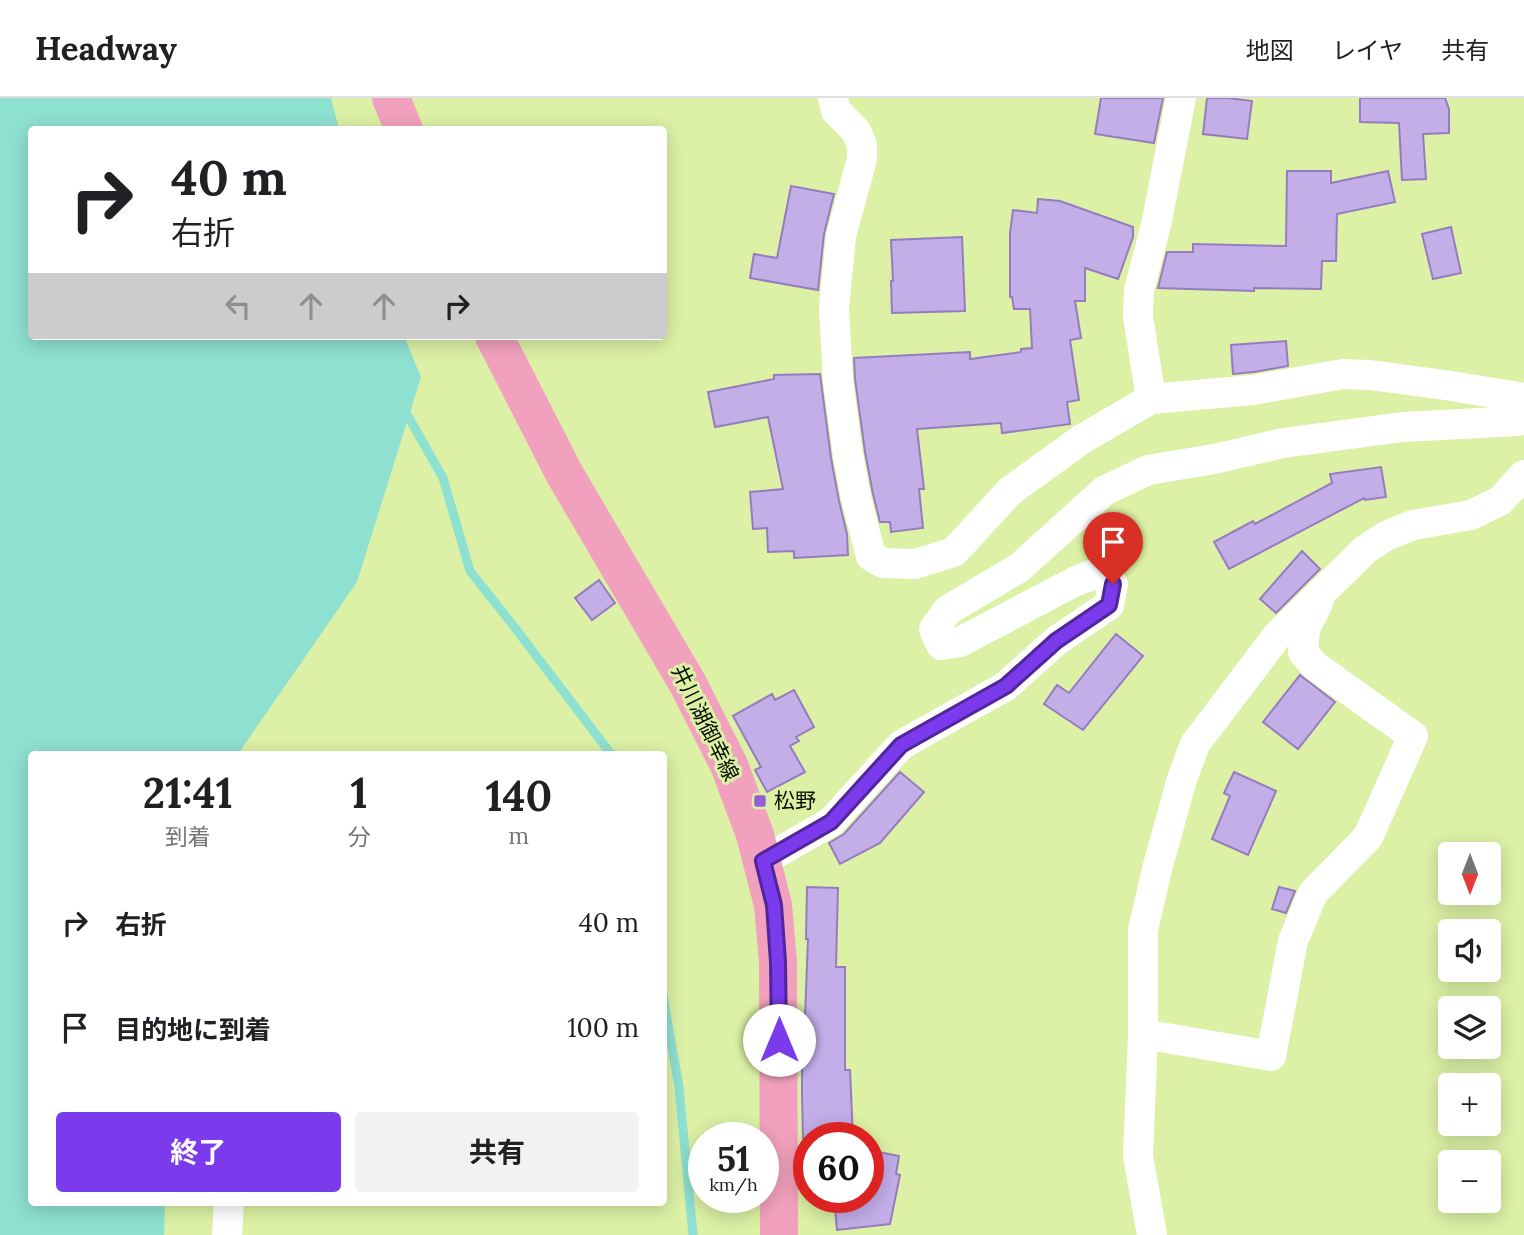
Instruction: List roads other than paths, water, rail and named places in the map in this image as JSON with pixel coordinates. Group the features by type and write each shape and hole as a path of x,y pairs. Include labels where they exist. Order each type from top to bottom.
{"main road":[{"name":"井川湖御幸線","path":"496,340 564,473 688,684 729,765 755,835 774,905 778,962 779,1235"}],"street":[{"path":"833,98 836,111 856,131 862,145 862,159 841,236 834,308 838,381 856,498 871,556 883,563 915,564 954,552 1010,491 1082,439 1151,399 1253,390 1343,374 1445,385 1524,398"},
{"path":"1151,399 1138,316 1139,290 1167,172 1181,98"},
{"path":"763,861 831,822 901,745 1006,686 1056,641 1109,605 1113,584 1096,573 960,642 941,645 934,629 948,610 1019,568 1104,491 1148,470 1214,459 1283,443 1403,427 1518,421 1524,418"},
{"path":"1152,1235 1138,1156 1143,1034 1143,930 1182,779 1195,744 1277,636 1366,549 1386,536 1413,525 1471,515 1500,501 1524,475"},
{"path":"1143,1034 1271,1056 1293,941 1313,893 1368,837 1413,736 1315,666 1303,652 1305,629 1323,593"},
{"path":"227,1235 229,1206"}],"water":[{"path":"0,98 331,98 338,126 28,126 28,340 406,340 421,377 357,582 240,751 28,751 28,1206 165,1206 164,1235 0,1235"}],"waterway":[{"path":"404,409 443,478 470,571 609,751"},
{"path":"667,1019 679,1087 693,1235"}],"place":[{"name":"松野","path":"760,801"}]}
